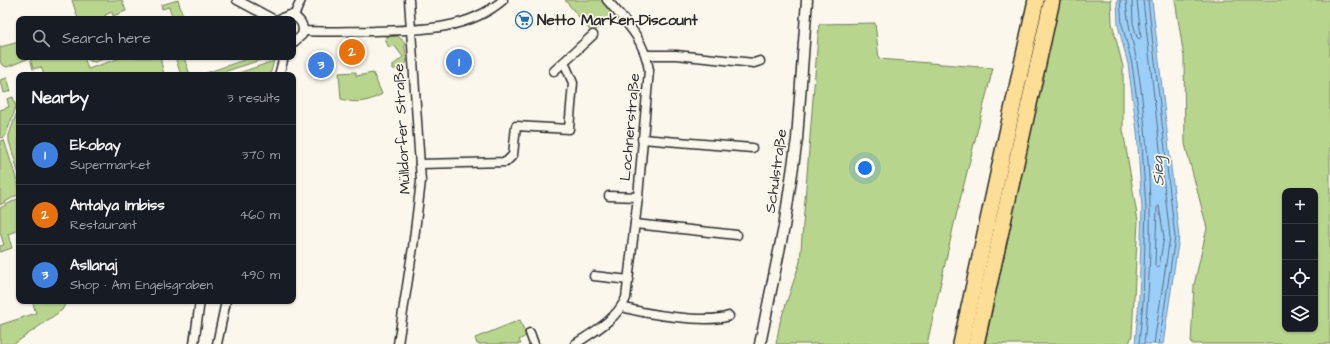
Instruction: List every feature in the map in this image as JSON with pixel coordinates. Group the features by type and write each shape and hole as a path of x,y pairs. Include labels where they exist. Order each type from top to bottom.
{"highway":[{"path":"961,344 1036,0"},
{"path":"976,344 1052,0"}],"street":[{"path":"237,0 267,16"},
{"path":"284,16 294,16 301,0"},
{"name":"Mülldorfer Straße","path":"398,344 420,198 420,164 409,0"},
{"path":"303,31 411,30 454,25 470,20 503,0"},
{"name":"Lochnerstraße","path":"575,344 611,320 622,307 626,298 638,197 649,70 647,55 642,43 607,0"},
{"name":"Schulstraße","path":"760,344 784,227 796,146 807,0"},
{"path":"296,18 301,22 303,31 299,39 296,41"},
{"path":"554,71 593,35"},
{"path":"647,55 676,55 754,63 760,61"},
{"path":"280,72 283,60"},
{"path":"420,164 506,162 513,155 516,126 569,129 573,82 564,62"},
{"path":"642,140 752,148"},
{"name":"Lochnerstraße","path":"608,196 638,197"},
{"path":"635,224 737,235"},
{"path":"594,276 629,280"},
{"path":"194,344 200,304"},
{"path":"218,344 225,304"},
{"path":"622,307 639,312 696,318 720,319 729,316"},
{"path":"530,333 534,344"}],"green space":[{"path":"72,0 122,0 126,11 113,16 112,12 105,16 77,16"},
{"path":"178,0 183,16 172,16 169,7 162,9 161,5"},
{"path":"565,0 601,0 611,12 611,18 592,33"},
{"path":"1059,0 1111,0 1112,23 1123,67 1123,130 1138,221 1132,335 1129,344 985,344"},
{"path":"1175,0 1330,0 1330,344 1191,344 1194,285 1207,228 1185,144 1184,57"},
{"path":"875,23 879,59 993,68 954,224 927,344 776,344 780,322 800,262 819,24"},
{"path":"397,36 404,41 407,62 401,69 393,69 393,65 403,57 394,45 389,48 385,39 386,37"},
{"path":"16,43 16,60 25,60 7,67 2,65 0,62 0,47"},
{"path":"31,60 85,60 88,69 114,60 161,60 163,72 43,72 41,67 33,69"},
{"path":"89,60 101,60 95,62"},
{"path":"176,60 185,60 189,72 180,72"},
{"path":"244,60 261,60 223,72 209,72"},
{"path":"274,61 271,72 242,72"},
{"path":"356,72 356,76 373,73 382,94 372,99 357,102 341,99 339,73"},
{"path":"7,78 11,91 4,93 2,85 0,85 0,80"},
{"path":"13,97 16,107 5,137 0,138 0,110 9,107 7,99"},
{"path":"16,115 16,165 9,141 9,135"},
{"path":"4,140 16,178 16,196 0,205 0,141"},
{"path":"16,200 16,231 8,234 12,248 0,252 0,246 4,245 0,232 0,208"},
{"path":"33,304 65,304 62,310 14,344 0,344 0,325 36,313"},
{"path":"520,320 526,336 519,340 521,344 477,344 475,338"}],"water":[{"name":"Sieg","path":"1117,0 1152,0 1179,237 1163,344 1135,344 1139,301 1142,208 1137,131 1128,64 1118,25"}],"place":[{"name":"Netto Marken-Discount","path":"524,20"},
{"name":"Antalya Imbiss","path":"352,52"},
{"name":"Ekobay","path":"459,62"},
{"name":"Asllanaj","path":"321,65"}]}
